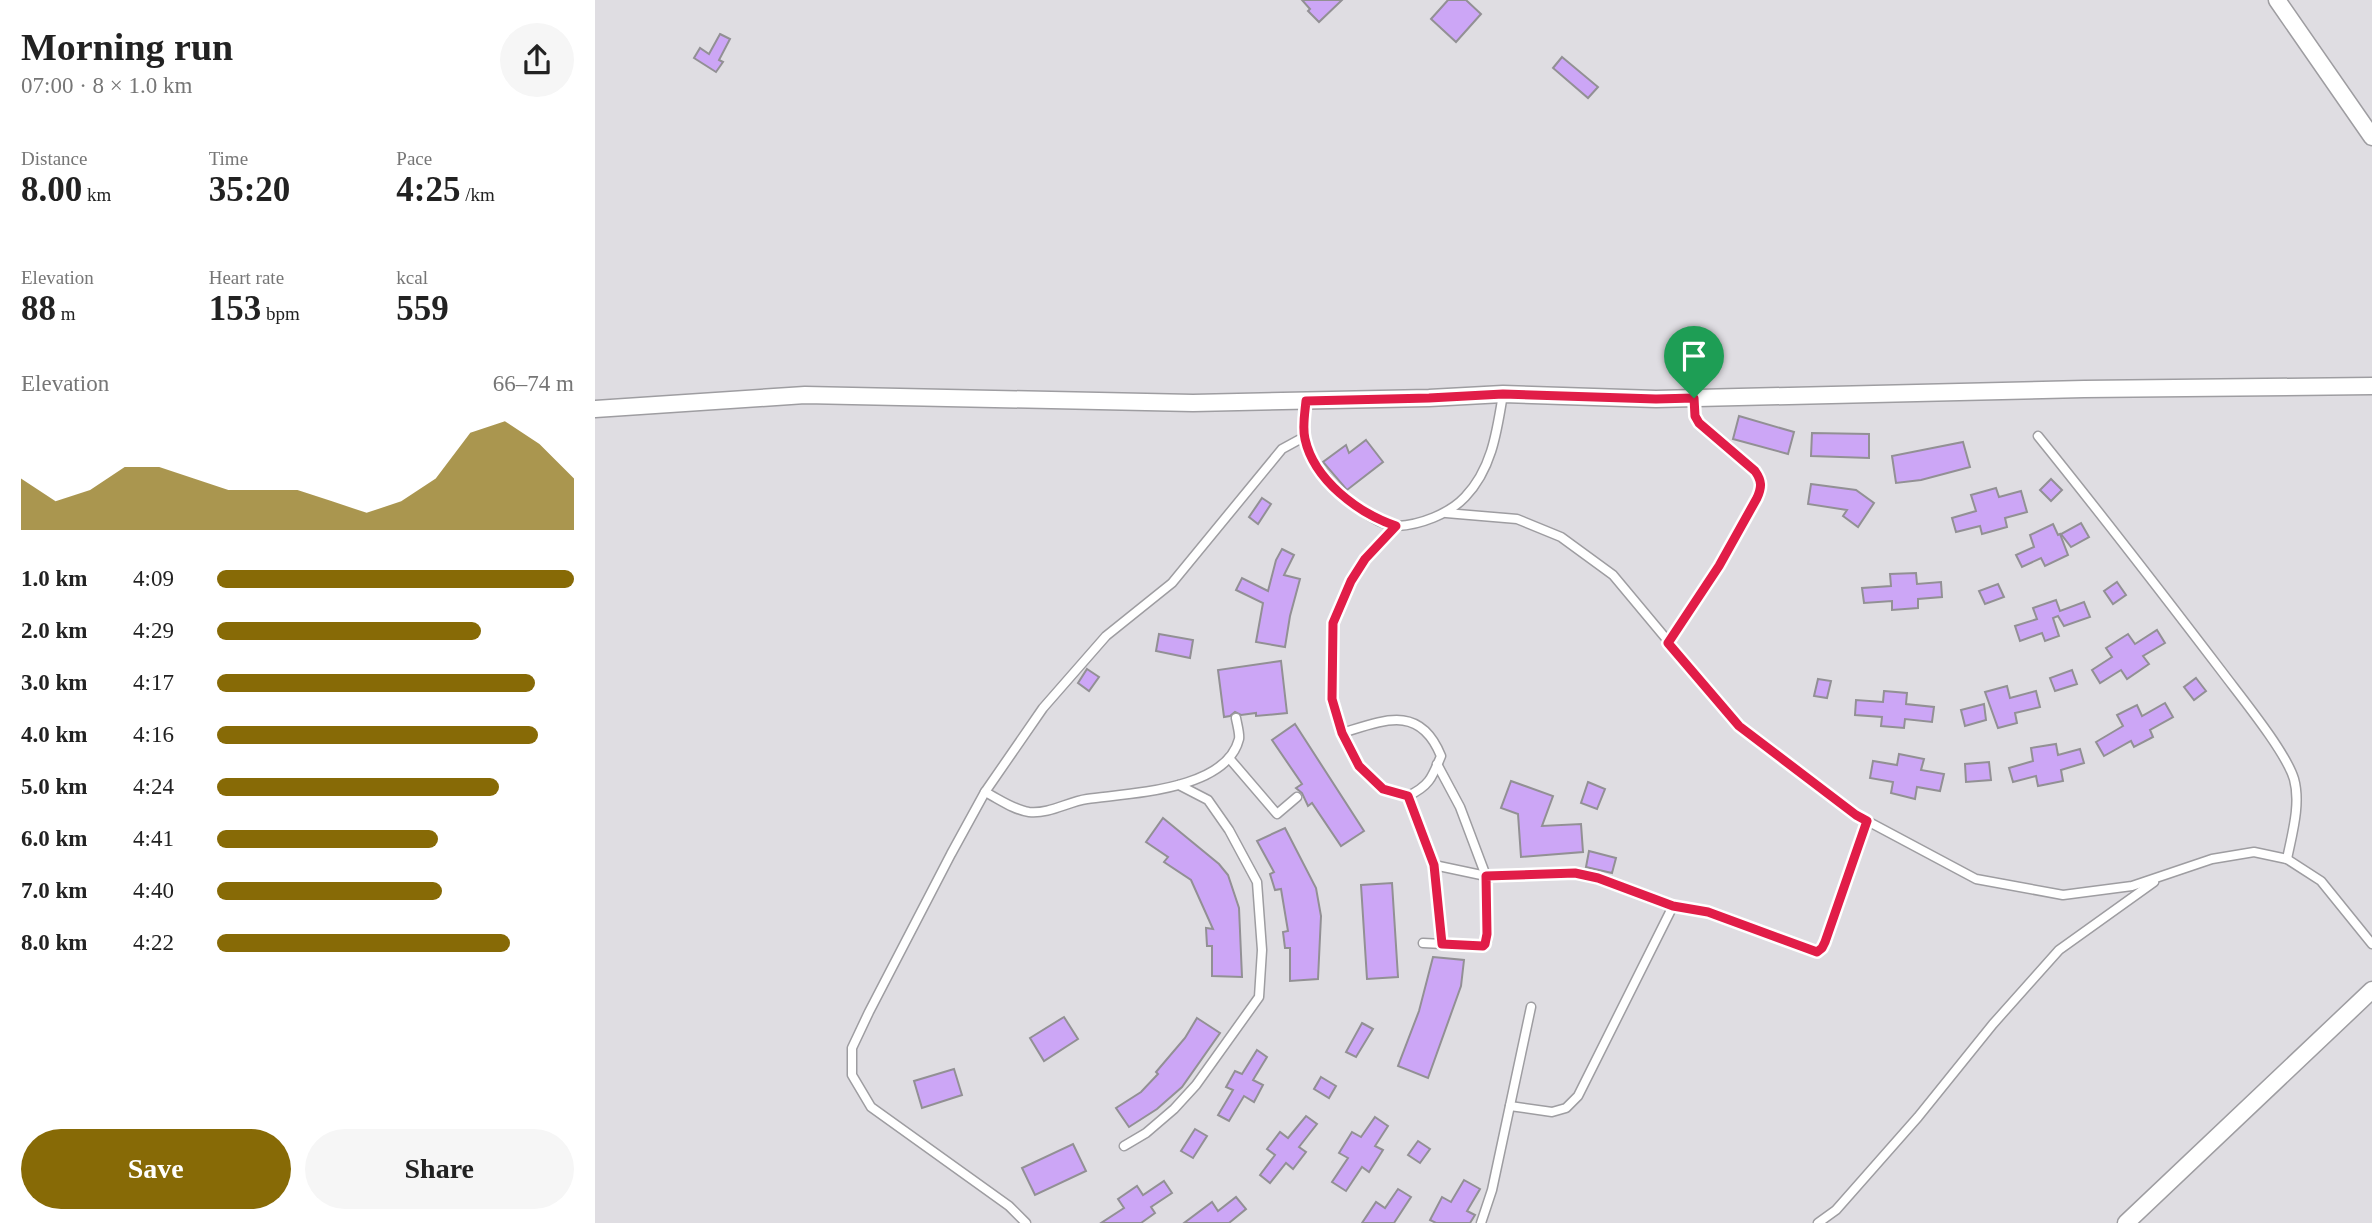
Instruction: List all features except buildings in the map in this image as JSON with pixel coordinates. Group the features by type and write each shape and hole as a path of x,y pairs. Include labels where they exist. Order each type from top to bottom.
{"street":[{"path":"2277,0 2372,137"},
{"path":"595,409 805,395 1193,403 1503,394 1656,399 2084,389 2372,386"},
{"path":"2136,1220 2372,990"}],"lane":[{"path":"1446,513 1465,497 1494,449 1503,394"},
{"path":"1668,643 1719,566 1761,488 1761,480 1755,471 1699,423 1695,416 1694,398"},
{"path":"1306,401 1304,437 1313,461 1330,483 1378,520 1396,526"},
{"path":"2038,436 2176,611 2282,756 2294,779 2296,814 2287,859"},
{"path":"1026,1223 1009,1206 871,1107 852,1075 852,1048 985,792 1043,708 1106,636 1172,583 1282,449 1304,437"},
{"path":"1342,733 1380,721 1402,719 1421,727 1434,739 1441,756 1432,778 1423,789 1408,796 1383,789 1359,766 1342,733 1332,699 1333,623 1351,581 1365,559 1396,526 1446,513 1517,519 1561,537 1613,575 1739,726 1856,815 1976,879 2063,895 2132,886 2212,859 2254,852 2287,859 2321,881 2372,944"},
{"path":"985,792 1027,812 1050,811 1083,800 1179,785 1206,775 1229,758 1240,738 1236,718"},
{"path":"1229,758 1277,814 1297,797"},
{"path":"1423,943 1483,946 1487,934 1486,876 1460,807 1437,764"},
{"path":"1124,1146 1146,1133 1196,1085 1259,997 1262,950 1257,882 1229,830 1208,800 1179,785"},
{"path":"1408,796 1434,865 1442,944"},
{"path":"1434,865 1486,876 1575,873 1598,878 1673,906 1708,912 1817,952 1825,942 1867,821"},
{"path":"1818,1223 1836,1210 2059,950 2162,876"},
{"path":"1510,1106 1552,1112 1566,1108 1578,1096 1673,906"},
{"path":"1481,1223 1492,1190 1531,1007"}],"route":[{"path":"1503,394 1694,398 1695,416 1699,423 1755,471 1761,480 1761,488 1719,566 1668,643 1739,726 1867,821 1825,942 1817,952 1708,912 1673,906 1598,878 1575,873 1486,876 1487,942 1483,946 1442,944 1434,865 1408,796 1383,789 1359,766 1342,733 1332,699 1333,623 1351,581 1365,559 1396,526 1378,520 1352,502 1330,483 1313,461 1304,437 1306,401 1503,394"}]}
